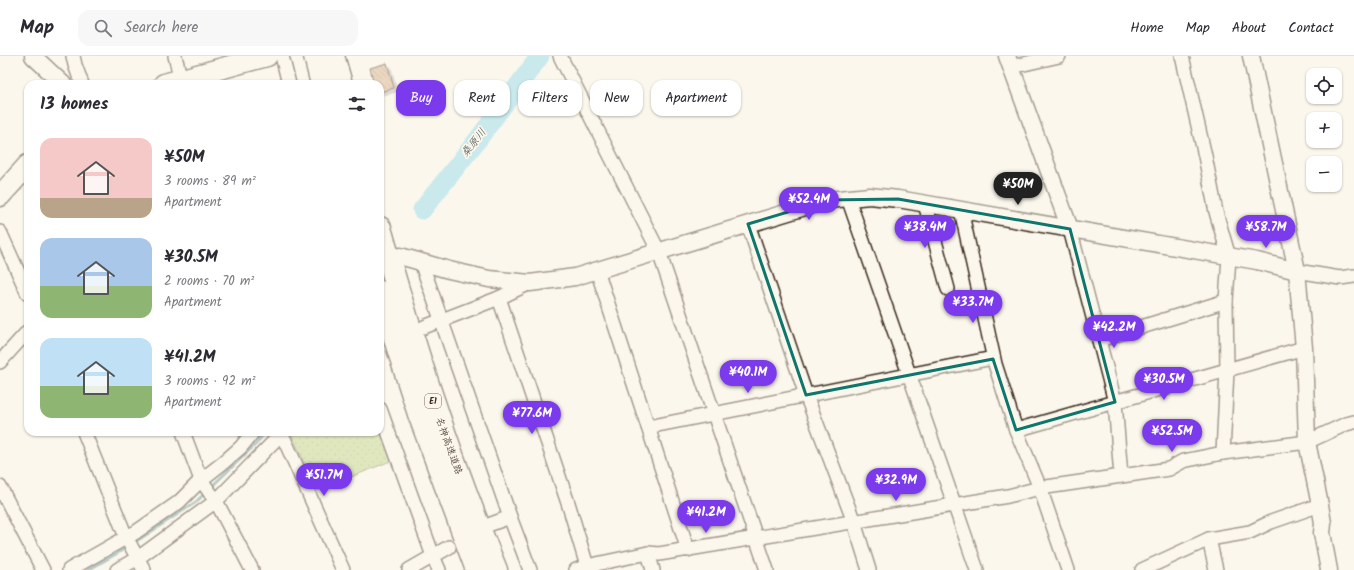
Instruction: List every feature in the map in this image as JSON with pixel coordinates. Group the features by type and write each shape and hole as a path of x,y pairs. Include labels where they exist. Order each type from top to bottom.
{"highway":[{"path":"314,56 321,80"},
{"path":"333,56 340,80"},
{"name":"名神高速道路","path":"384,242 435,408 496,570"},
{"name":"名神高速道路","path":"384,305 419,414 477,570"}],"main road":[{"path":"185,80 267,56"},
{"path":"0,196 24,169"}],"street":[{"path":"33,56 59,80"},
{"path":"73,56 81,80"},
{"path":"175,56 175,80"},
{"path":"282,56 288,80"},
{"path":"560,56 659,252 758,539 767,570"},
{"path":"1059,56 1009,62 1070,229 1115,402 1121,476"},
{"path":"1182,56 1216,212 1229,257 1226,301 1227,370 1223,454"},
{"path":"1251,56 1297,271 1304,348 1307,442 1320,504 1323,523 1322,533 1329,570"},
{"path":"400,256 489,279 530,283 575,277 828,200 870,196 898,199 1257,261 1297,271 1340,278 1354,276"},
{"path":"848,198 977,570"},
{"path":"925,204 948,289"},
{"path":"961,210 994,358 1016,430 1040,488 1068,570"},
{"path":"748,224 806,395 854,522 869,570"},
{"path":"0,232 24,285"},
{"path":"422,262 510,517 530,570"},
{"path":"597,270 688,550"},
{"path":"424,327 499,298 530,283"},
{"path":"499,298 569,506 581,568 648,553 659,554 758,539 1008,496 1040,488 1169,469 1183,461 1307,442 1346,424 1354,422"},
{"path":"1099,340 1226,301"},
{"path":"0,362 24,335"},
{"path":"1016,430 1304,348"},
{"path":"648,427 994,358"},
{"path":"384,420 439,570"},
{"path":"86,436 132,547 144,570"},
{"path":"185,436 208,490 252,570"},
{"path":"117,570 132,547 136,532 178,502 208,490 224,462 241,447 250,436"},
{"path":"68,570 132,547 277,436"},
{"path":"284,436 343,570"},
{"path":"0,487 43,570"},
{"path":"1142,570 1209,539 1250,532 1271,522 1320,504"},
{"path":"491,524 510,517"},
{"path":"1209,539 1216,570"},
{"path":"409,570 449,547"},
{"path":"648,553 653,570"}],"highlighted area":[{"path":"898,199 1070,229 1115,402 1016,430 993,359 806,395 748,224 828,200"}],"green space":[{"path":"384,435 393,460 317,491 292,436"}],"building":[{"path":"387,63 394,88 384,91 384,80 373,80 370,68"}],"waterway":[{"name":"桑原川","path":"422,210 479,138 540,56"},
{"path":"210,488 256,444 262,436"},
{"path":"132,544 196,502 206,492"},
{"path":"88,570 128,547"}]}
